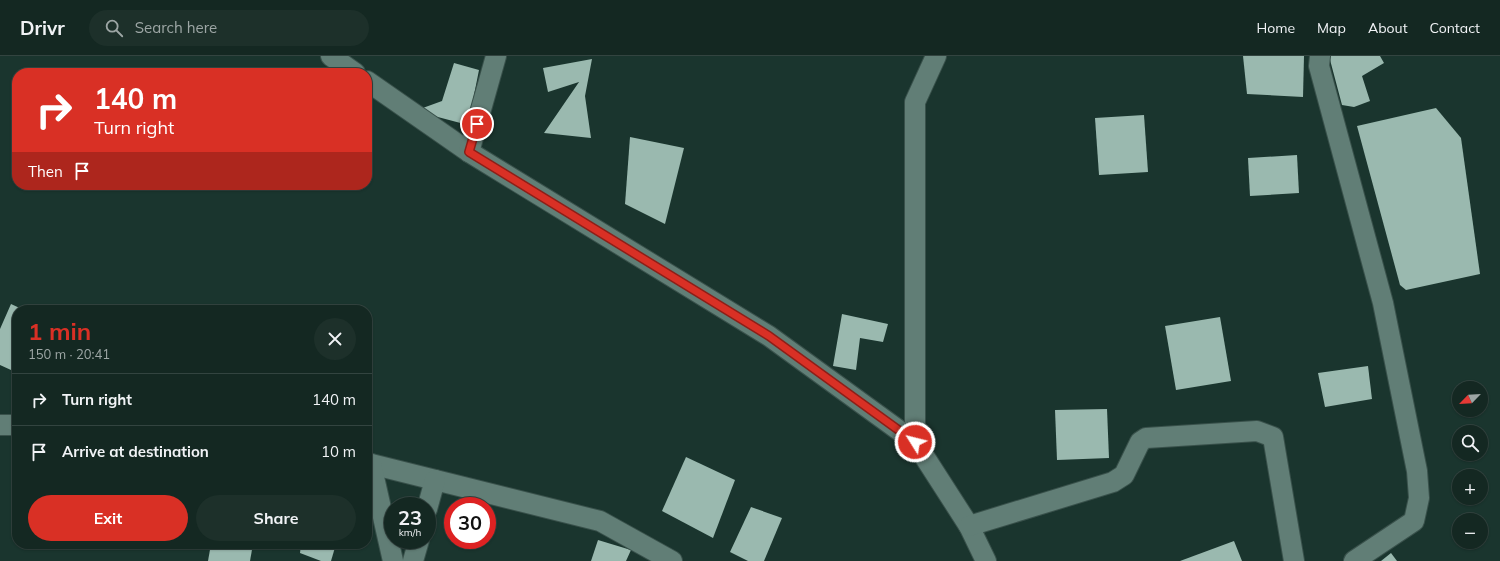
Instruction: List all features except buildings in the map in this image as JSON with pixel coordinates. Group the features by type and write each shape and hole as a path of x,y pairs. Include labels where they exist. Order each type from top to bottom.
{"street":[{"path":"331,56 348,68"},
{"path":"469,152 496,56"},
{"path":"915,442 915,102 936,56"},
{"path":"1320,56 1319,66 1383,303 1417,471 1419,498 1414,521 1354,561"},
{"path":"372,84 469,152 769,336 915,442 969,526 986,561"},
{"path":"0,425 12,425"},
{"path":"969,526 1113,482 1124,475 1140,442 1146,438 1257,431 1273,437 1294,561"},
{"path":"372,465 600,521 672,561"},
{"path":"372,476 393,561"},
{"path":"430,497 435,480"},
{"path":"413,561 416,549"}],"route":[{"path":"477,124 469,152 769,336 915,442"}]}
